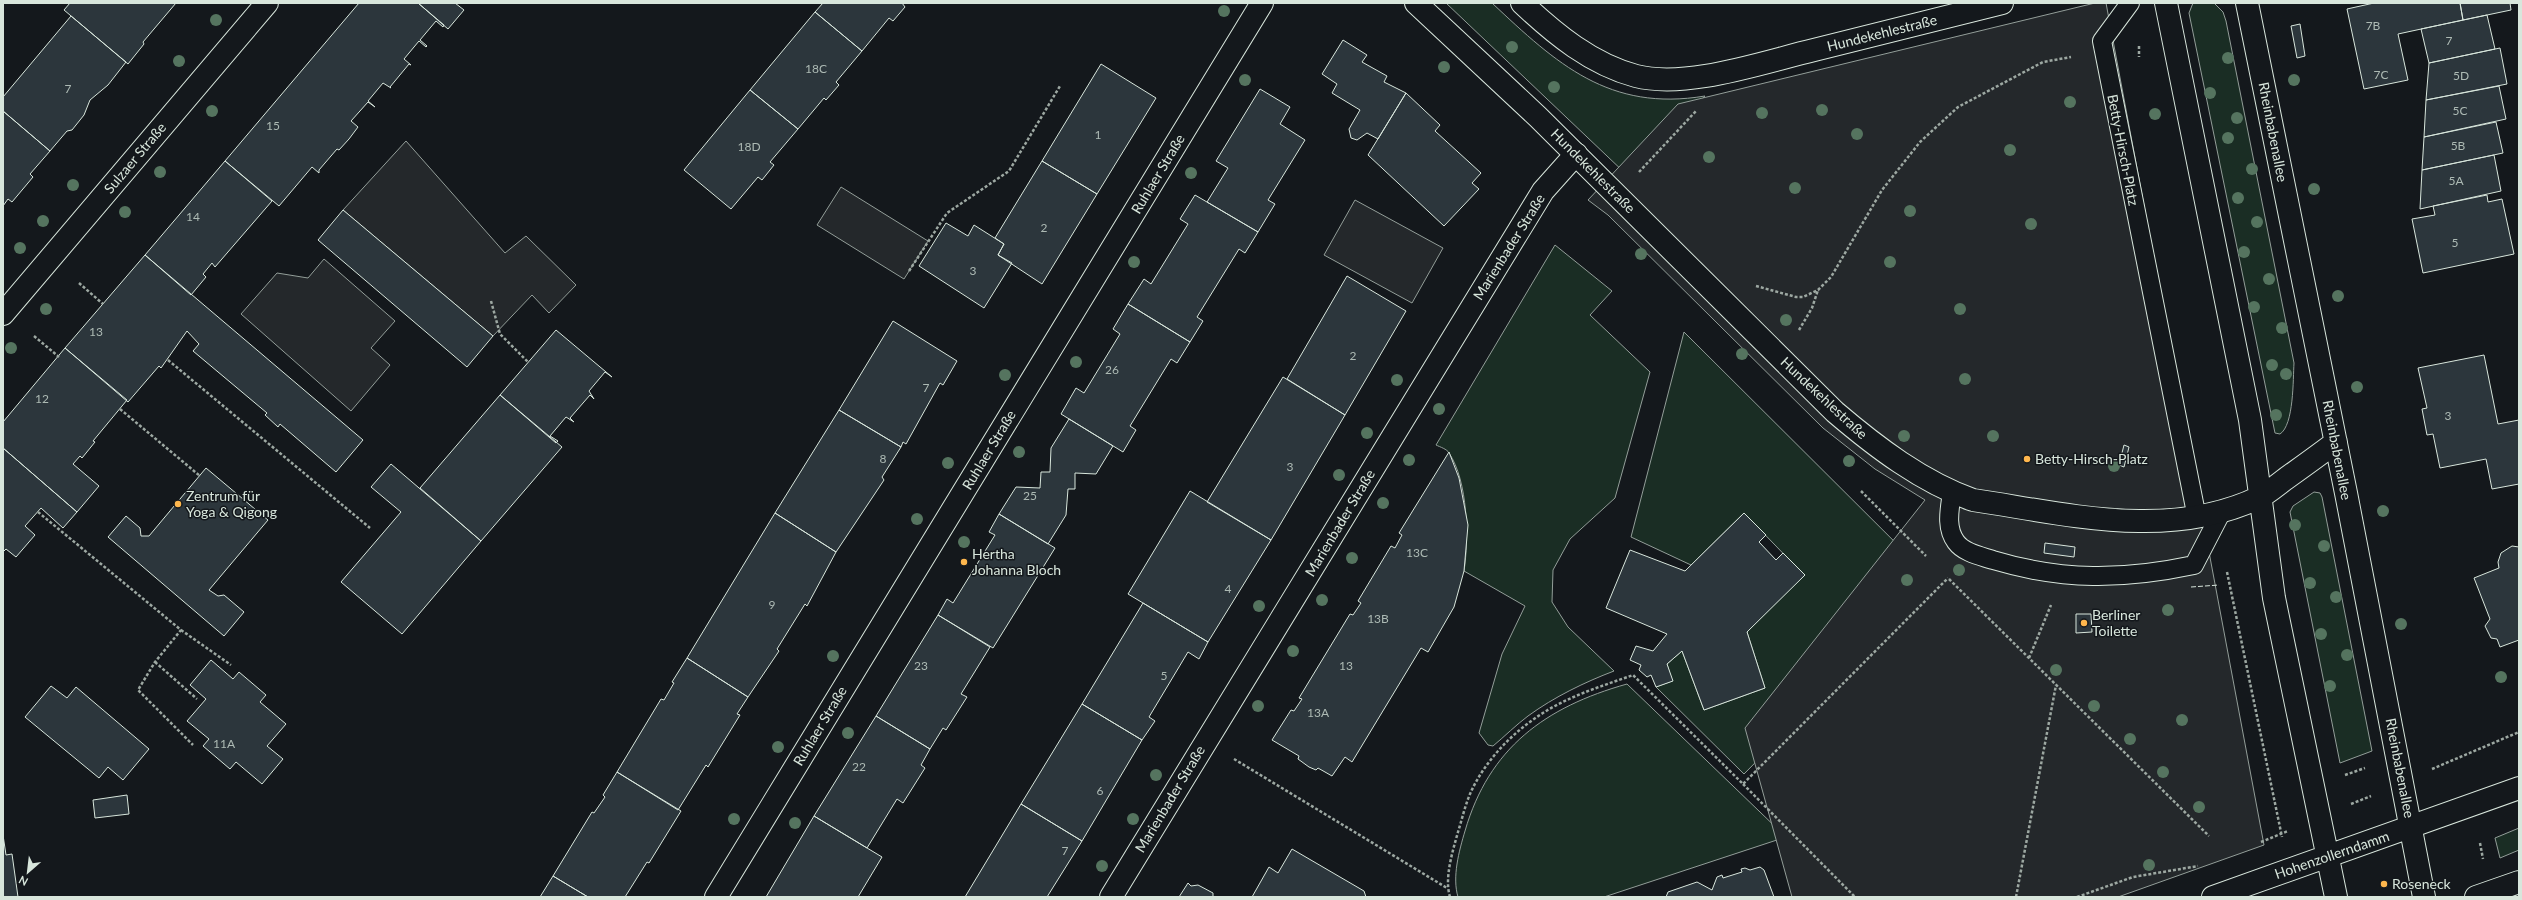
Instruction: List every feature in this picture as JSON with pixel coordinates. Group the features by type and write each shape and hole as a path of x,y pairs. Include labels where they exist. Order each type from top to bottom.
{"main road":[{"name":"Sulzaer Straße","path":"3,314 267,3"},
{"name":"Ruhlaer Straße","path":"716,897 1262,3"},
{"name":"Hundekehlestraße","path":"1416,3 1576,154 1835,412 1880,448 1952,492 1973,500 2104,519 2162,522 2197,518 2221,513 2261,497 2336,442"},
{"name":"Hundekehlestraße","path":"1522,3 1559,36 1598,62 1636,76 1675,80 1746,66 2002,3"},
{"path":"2166,3 2250,420 2274,598 2336,897"},
{"name":"Rheinbabenallee","path":"2247,3 2336,442 2424,897"},
{"name":"Marienbader Straße","path":"1111,897 1542,191 1576,154"},
{"name":"Hohenzollerndamm","path":"2213,897 2328,858 2519,788"},
{"path":"2476,897 2519,882"}],"lane":[{"name":"Betty-Hirsch-Platz","path":"2130,3 2102,41 2197,518"},
{"path":"1952,492 1949,521 1951,532 1962,547 2013,566 2046,573 2074,576 2110,577 2144,575 2194,565 2221,513"}],"path":[{"path":"1749,287 1764,287 1796,297 1803,297 1818,290 1831,277 1882,190 1920,142 1958,107 2043,62 2071,57"},
{"path":"909,271 947,213 1008,171 1060,86"},
{"path":"1634,177 1702,105"},
{"path":"79,283 103,304"},
{"path":"491,301 500,334 528,362"},
{"path":"34,336 59,356"},
{"path":"168,360 370,528"},
{"path":"120,409 200,476"},
{"path":"1861,491 1932,562"},
{"path":"38,512 181,630 231,665"},
{"path":"1943,572 2210,836"},
{"path":"1743,784 1948,578"},
{"path":"2228,581 2271,788"},
{"path":"2029,658 2054,598"},
{"path":"181,630 155,662 138,690 193,745"},
{"path":"155,662 197,699"},
{"path":"1450,897 1447,888 1456,839 1470,794 1489,764 1510,739 1527,725 1567,700 1633,675 1855,897"},
{"path":"2016,897 2056,684"},
{"path":"2257,844 2519,732"},
{"path":"1234,759 1447,888"},
{"path":"2343,776 2368,767"},
{"path":"2480,844 2484,863"},
{"path":"2077,897 2133,877 2200,865"}],"green space":[{"path":"1446,3 1492,3 1539,46 1587,78 1613,90 1640,97 1671,99 1705,96 1627,175"},
{"path":"2193,3 2214,3 2223,12 2226,21 2294,363 2293,390 2290,412 2285,429 2280,434 2275,433 2189,13"},
{"path":"1555,245 1612,291 1590,315 1650,372 1615,498 1570,539 1553,570 1552,602 1568,627 1614,671 1581,685 1548,702 1524,719 1493,746 1488,745 1479,733 1502,654 1525,606 1464,571 1466,558 1466,510 1460,479 1448,452 1436,445"},
{"path":"1684,332 1934,581 1744,774 1656,687 1672,681 1667,664 1682,651 1704,710 1765,688 1747,632 1804,575 1744,513 1691,565 1631,537"},
{"path":"2314,492 2320,493 2322,497 2372,751 2340,763 2290,512 2293,506"},
{"path":"1627,684 1786,837 1604,897 1458,897 1456,889 1456,873 1465,831 1475,802 1489,776 1505,754 1524,735 1546,719 1570,705"},
{"path":"2519,828 2519,850 2500,858 2495,838"}],"shaded area":[{"name":"Betty-Hirsch-Platz","path":"2095,3 2106,3 2264,845 2118,897 1792,897 1745,728 1925,500 1875,469 1823,428 1608,215 1588,200 1678,104"},
{"path":"406,141 505,253 526,236 576,285 549,313 532,295 493,336 343,210"},
{"path":"841,187 928,241 904,279 817,225"},
{"path":"1355,200 1443,248 1412,303 1324,255"},
{"path":"324,259 395,321 371,348 390,365 351,411 241,314 277,273 308,278"}],"building":[{"path":"70,3 176,3 143,42 144,44 128,64 64,10"},
{"path":"359,3 418,3 444,25 443,27 436,21 420,40 427,46 426,47 419,41 404,59 411,65 409,64 390,87 391,88 383,83 368,101 375,107 368,102 351,121 358,127 349,139 339,150 337,149 319,170 319,173 312,167 279,206 225,161"},
{"path":"418,3 455,3 464,10 448,29"},
{"path":"823,3 902,3 905,7 893,21 889,18 862,51 815,12"},
{"path":"2374,3 2460,3 2463,20 2398,34 2408,80 2364,89 2347,9"},
{"path":"2460,3 2510,3 2511,10 2463,20"},
{"path":"815,12 862,51 836,82 839,85 826,100 824,98 798,129 750,90"},
{"path":"2487,15 2495,49 2429,63 2421,29"},
{"path":"71,16 126,62 108,85 90,100 84,115 72,130 67,131 50,151 3,111 3,97"},
{"path":"2300,24 2305,56 2297,58 2291,26"},
{"path":"1343,40 1367,55 1362,62 1387,76 1384,82 1406,93 1378,139 1367,133 1357,140 1351,138 1349,129 1360,110 1332,93 1337,84 1322,74"},
{"path":"2500,48 2507,84 2426,100 2429,63"},
{"path":"1101,64 1156,98 1097,194 1042,161"},
{"path":"2499,86 2506,119 2424,137 2426,100"},
{"path":"1260,89 1290,107 1280,124 1305,140 1268,200 1275,204 1258,232 1207,202 1228,168 1216,161"},
{"path":"750,90 798,129 770,162 774,165 762,180 758,177 731,209 684,170"},
{"path":"1406,93 1440,125 1435,131 1481,173 1472,183 1479,189 1444,226 1368,155"},
{"path":"3,111 50,151 30,174 33,177 12,202 8,199 3,206"},
{"path":"2496,122 2503,153 2422,170 2424,137"},
{"path":"2494,155 2501,191 2420,209 2422,170"},
{"path":"225,161 272,201 215,267 212,263 203,274 206,277 191,295 145,255"},
{"path":"1042,161 1097,194 1042,284 998,255 1004,244 995,238"},
{"path":"1195,195 1258,232 1245,253 1239,249 1197,317 1203,321 1190,342 1128,304 1144,279 1151,284 1188,224 1180,219"},
{"path":"2487,195 2488,202 2502,199 2514,254 2423,273 2412,219 2435,215 2433,206"},
{"path":"343,210 493,336 467,367 318,240"},
{"path":"946,223 968,236 974,225 1004,244 998,255 1012,263 984,308 919,266"},
{"path":"145,255 363,440 336,472 280,424 278,427 265,415 267,413 193,351 199,344 187,331 161,368 159,366 128,402 65,348"},
{"path":"1347,276 1406,311 1345,415 1287,379"},
{"path":"1128,304 1190,342 1177,363 1171,359 1130,426 1136,430 1123,452 1061,414 1076,388 1084,393 1120,334 1113,329"},
{"path":"893,321 957,361 943,385 940,383 906,444 903,442 901,447 839,410"},
{"path":"556,330 612,377 605,372 589,391 594,399 590,395 570,418 574,422 566,417 550,436 558,441 556,443 500,395"},
{"path":"65,348 127,400 93,441 95,442 82,458 80,456 73,464 99,486 77,512 3,448 3,422"},
{"path":"2484,355 2498,424 2519,420 2519,484 2492,489 2486,459 2440,468 2433,434 2427,435 2422,409 2427,408 2418,368"},
{"path":"1283,377 1345,415 1271,540 1207,502"},
{"path":"500,395 562,447 481,541 420,488"},
{"path":"839,410 901,447 882,477 884,480 836,552 775,513"},
{"path":"1069,419 1113,446 1096,474 1075,473 1075,489 1068,489 1066,515 1048,544 999,514 1016,487 1040,488 1041,472 1050,472 1051,448"},
{"path":"2124,445 2129,447 2124,467 2119,465"},
{"path":"3,448 77,512 63,528 41,508 25,526 35,535 16,557 6,549 3,552"},
{"path":"1449,452 1459,478 1468,525 1464,571 1454,607 1428,652 1421,648 1352,762 1345,757 1332,776 1318,768 1316,770 1309,767 1298,759 1299,756 1272,740 1291,710 1294,711 1302,699 1299,698 1350,614 1353,615 1361,603 1358,601 1391,546 1395,548 1402,535 1399,533"},
{"path":"391,464 481,541 402,634 341,582 401,512 371,487"},
{"path":"206,468 268,520 209,590 218,596 224,595 244,612 224,636 108,537 126,516 140,528 141,536 149,536"},
{"path":"1190,491 1271,540 1208,642 1128,594"},
{"path":"775,513 836,552 807,606 805,604 777,649 779,651 748,697 687,658"},
{"path":"1744,513 1766,535 1759,542 1776,560 1783,553 1805,575 1747,632 1765,688 1704,710 1682,651 1667,664 1673,681 1656,687 1651,675 1647,677 1639,670 1641,665 1630,660 1636,646 1653,651 1667,634 1606,608 1630,550 1685,571"},
{"path":"999,514 1055,548 993,648 938,615 947,599 953,603 995,535 989,532"},
{"path":"2045,543 2075,547 2074,557 2044,553"},
{"path":"2512,546 2519,547 2519,640 2500,647 2497,639 2491,638 2485,626 2490,619 2474,578 2499,568 2498,562 2501,553"},
{"path":"1143,603 1208,642 1199,659 1188,652 1149,717 1155,721 1142,740 1082,704"},
{"name":"Berliner Toilette","path":"2076,614 2091,614 2092,632 2076,633"},
{"path":"938,615 990,647 961,694 967,697 946,730 943,728 930,749 876,716"},
{"path":"687,658 748,697 737,714 740,715 708,767 706,765 678,810 617,772 661,699 664,700 674,683 672,682"},
{"path":"211,660 233,679 239,672 266,695 260,702 286,724 267,746 283,759 262,784 236,762 230,769 203,746 209,739 187,721 206,699 190,685"},
{"path":"51,686 67,698 76,687 149,749 123,780 108,767 99,778 25,717"},
{"path":"1082,704 1142,740 1082,841 1021,804"},
{"path":"876,716 930,749 921,765 925,768 903,803 897,799 867,848 814,816"},
{"path":"617,772 681,811 649,863 647,862 625,897 588,897 553,876 592,812 594,813 605,797 603,795"},
{"path":"127,795 129,814 95,818 93,800"},
{"path":"1021,804 1082,841 1047,897 965,897"},
{"path":"814,816 882,857 858,897 766,897"},
{"path":"3,835 6,855 12,854 18,897 3,897"},
{"path":"1292,849 1364,891 1366,897 1252,897 1269,867 1278,873"},
{"path":"1760,867 1764,870 1774,897 1666,897 1668,892 1697,882 1712,890 1717,877 1722,875 1723,878 1742,872 1741,869 1745,868 1750,870"},
{"path":"553,876 588,897 540,897"},
{"path":"1188,883 1191,886 1198,885 1213,893 1213,897 1179,897"}],"fence":[{"path":"2191,587 2219,585"}],"place":[{"name":"Betty-Hirsch-Platz","path":"2027,459"},
{"name":"Zentrum für Yoga & Qigong","path":"178,504"},
{"name":"Hertha Johanna Bloch","path":"964,562"},
{"name":"Berliner Toilette","path":"2084,623"},
{"name":"Roseneck","path":"2384,884"}]}
